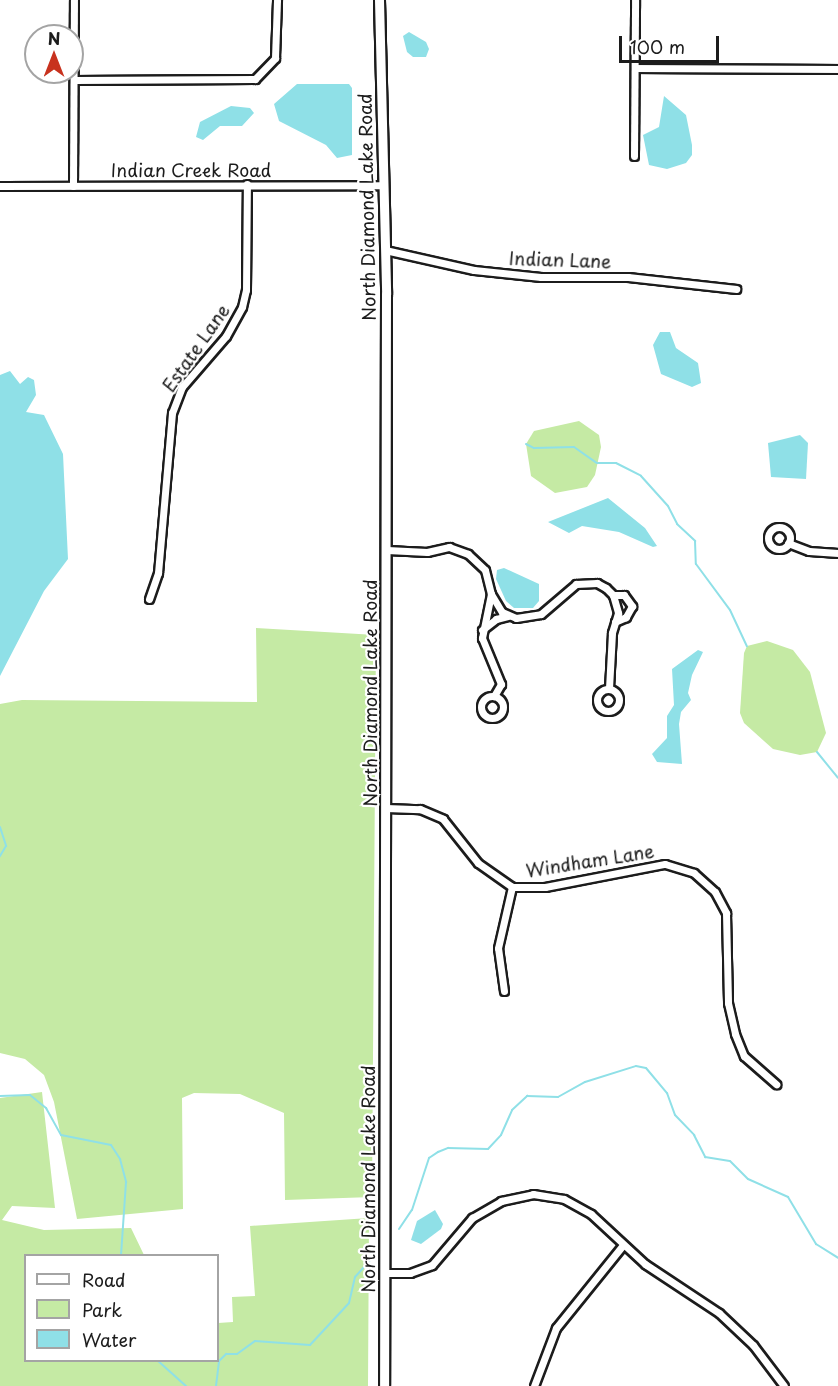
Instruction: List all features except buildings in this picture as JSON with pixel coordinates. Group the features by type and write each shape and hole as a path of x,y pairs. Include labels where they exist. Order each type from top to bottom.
{"street":[{"path":"74,0 74,24"},
{"path":"84,80 240,81 259,77 269,68 276,53 277,0"},
{"name":"North Diamond Lake Road","path":"379,0 385,249 387,550 384,1386"},
{"path":"634,156 635,0"},
{"path":"635,68 838,69"},
{"path":"73,186 74,84"},
{"name":"Estate Lane","path":"149,599 158,573 171,413 182,387 226,336 242,307 246,290 247,184"},
{"name":"Indian Creek Road","path":"0,186 383,185"},
{"name":"Indian Lane","path":"385,249 474,270 544,277 628,277 736,289"},
{"path":"788,543 809,551 838,554"},
{"path":"387,550 458,549 476,560 484,570 491,594 508,616"},
{"path":"482,630 496,619 508,616 533,618 576,584 597,584 613,595 624,595 632,606 626,617 615,622"},
{"path":"491,594 482,630 501,684 494,696"},
{"path":"609,688 615,622 618,613 613,595"},
{"name":"Windham Lane","path":"386,808 420,809 443,819 478,863 512,887 545,887 665,864 694,873 715,892 726,913 727,996 735,1034 744,1056 776,1084"},
{"path":"504,991 498,948 512,887"},
{"path":"384,1273 410,1273 432,1265 472,1218 488,1207 532,1194 564,1199 580,1207 623,1245 719,1313 753,1345 783,1386"},
{"path":"534,1386 555,1328 623,1245"}],"green space":[{"path":"579,421 599,435 601,447 595,475 587,487 555,493 531,476 526,444 534,431"},
{"path":"256,628 376,635 372,1197 285,1200 284,1113 240,1094 194,1093 182,1098 183,1209 77,1219 54,1102 44,1075 25,1059 0,1053 0,704 22,700 257,702"},
{"path":"767,641 793,650 810,672 826,733 817,752 800,755 773,749 744,723 740,713 744,653 747,646"},
{"path":"42,1092 55,1208 12,1206 2,1220 44,1230 131,1228 144,1254 24,1254 24,1362 219,1362 219,1323 233,1322 232,1297 255,1296 250,1226 369,1218 368,1386 0,1386 0,1098"}],"water":[{"path":"409,32 426,42 429,49 426,57 413,57 407,52 403,36"},
{"path":"297,84 349,84 352,88 352,155 337,158 326,145 279,121 274,104"},
{"path":"664,96 686,115 692,145 692,155 686,163 667,169 649,165 643,135 659,127"},
{"path":"231,106 250,108 254,113 242,126 220,126 203,140 196,137 200,122"},
{"path":"660,332 670,332 676,348 698,363 701,383 692,387 661,374 653,345"},
{"path":"10,371 20,384 28,377 34,380 36,395 26,412 44,415 63,454 68,559 44,591 0,676 0,375"},
{"path":"800,435 808,443 806,479 771,477 768,443"},
{"path":"608,498 645,528 657,546 653,547 619,532 582,526 569,533 548,522"},
{"path":"504,568 539,584 539,601 533,608 514,608 506,601 496,579 497,570"},
{"path":"698,650 703,652 692,675 688,693 691,700 681,712 679,724 682,764 657,762 652,754 667,738 667,716 674,705 672,669"},
{"path":"435,1210 443,1224 441,1229 421,1244 411,1240 417,1221"}],"waterway":[{"path":"526,444 534,448 574,447 597,463 616,463 641,476 668,506 677,524 695,541 696,564 730,610 747,646"},
{"path":"817,752 838,778"},
{"path":"0,827 6,846 0,856"},
{"path":"399,1229 412,1210 429,1158 448,1148 488,1149 501,1135 512,1110 527,1096 558,1097 585,1082 636,1066 646,1068 667,1093 675,1115 694,1135 705,1157 730,1161 748,1179 788,1197 816,1244 838,1258"},
{"path":"0,1096 30,1095 46,1108 61,1135 111,1145 120,1159 126,1182 121,1254"},
{"path":"219,1361 226,1354 237,1354 255,1341 310,1345 349,1303 355,1277 371,1259"},
{"path":"159,1362 186,1386"},
{"path":"216,1386 219,1362"}]}
